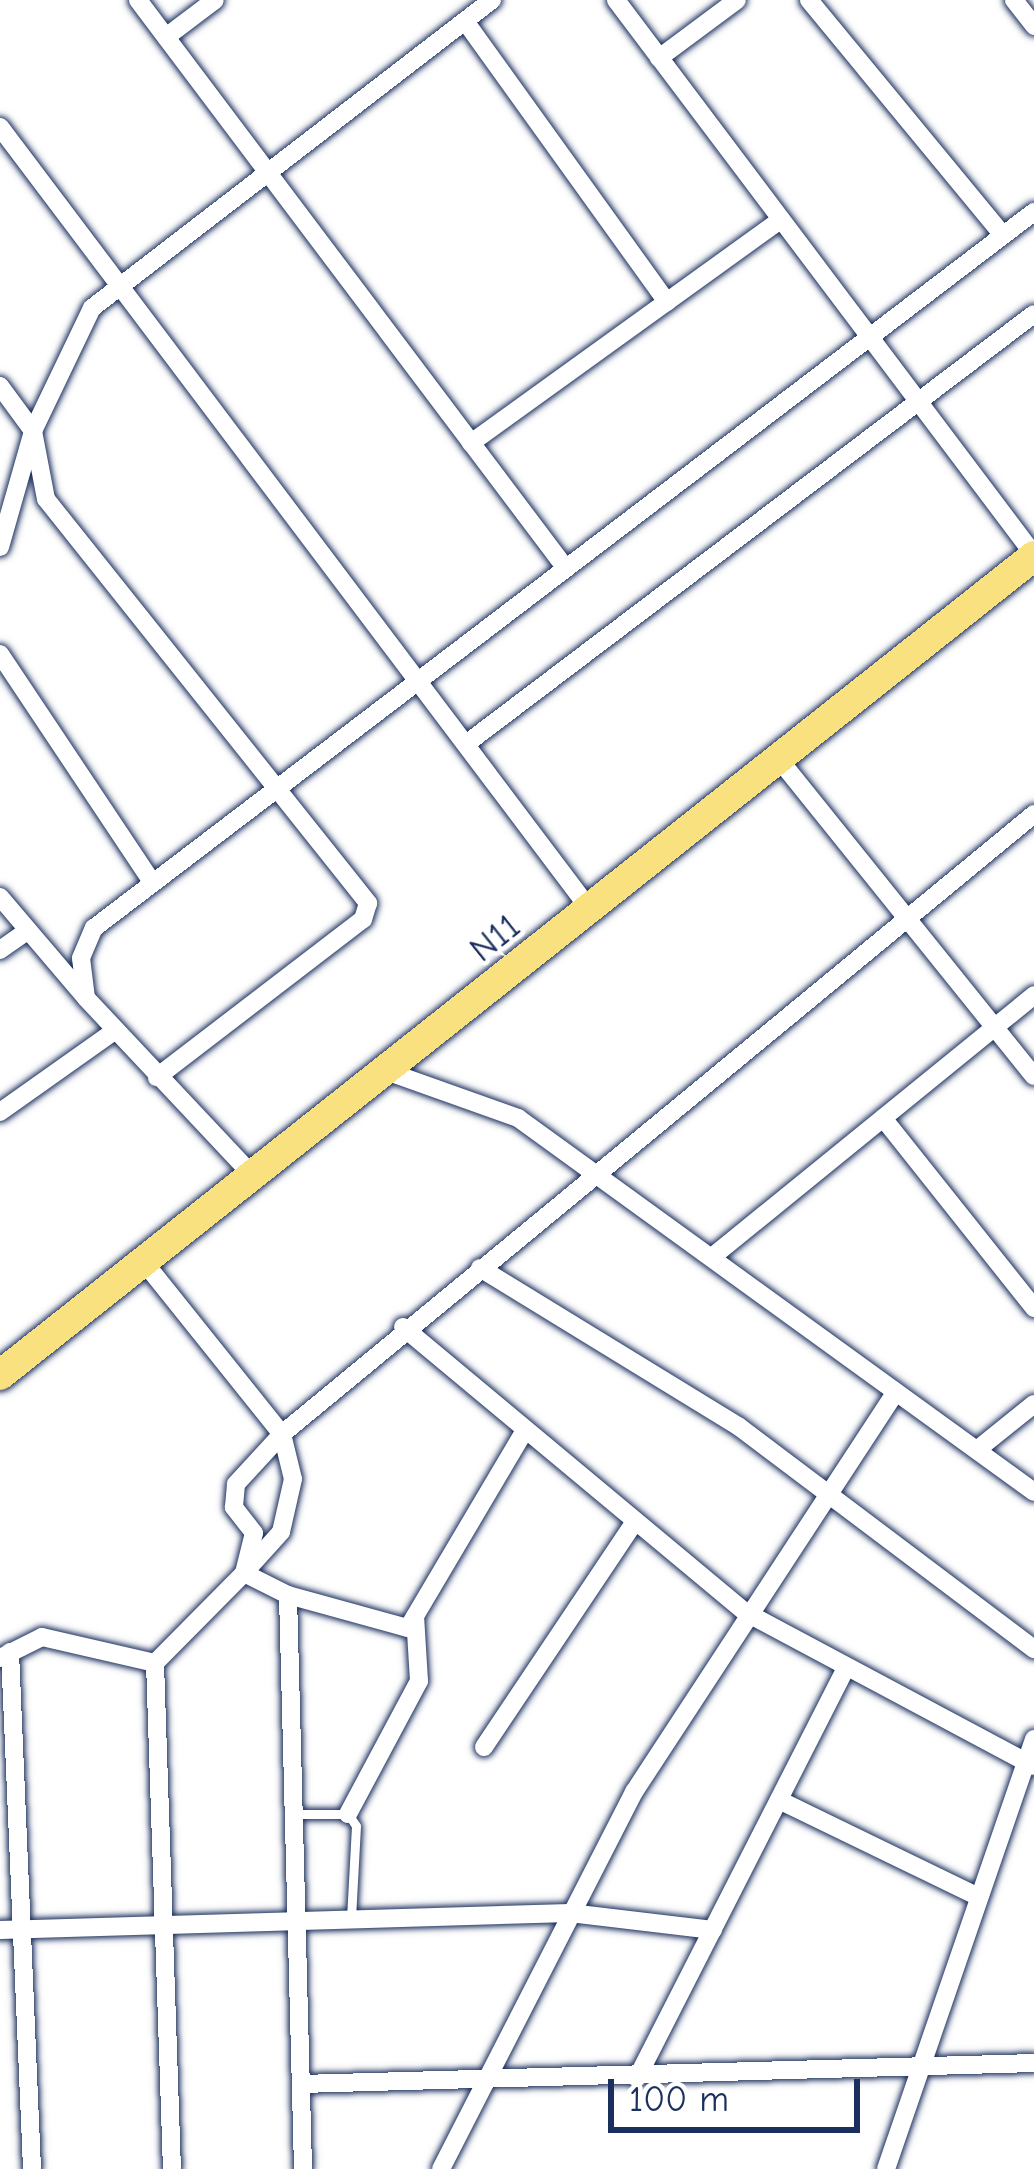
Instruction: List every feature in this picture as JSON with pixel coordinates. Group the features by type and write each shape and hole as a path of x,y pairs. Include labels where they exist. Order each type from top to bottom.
{"main road":[{"name":"N11","path":"0,1375 148,1267 1034,556"}],"street":[{"path":"138,0 564,566"},
{"path":"166,37 215,0"},
{"path":"0,547 33,431 92,308 492,0"},
{"path":"616,0 1034,556"},
{"path":"659,58 737,0"},
{"path":"809,0 1004,235"},
{"path":"1014,0 1034,26"},
{"path":"466,21 667,302"},
{"path":"0,127 591,911"},
{"path":"86,998 81,958 94,928 150,879 1034,212"},
{"path":"471,442 779,221"},
{"path":"466,745 1034,314"},
{"path":"0,386 33,431 46,499 279,780 354,877 368,903 363,919 157,1077"},
{"path":"0,654 150,879"},
{"path":"778,758 1034,1076"},
{"path":"244,1573 254,1533 234,1507 236,1484 282,1434 403,1327 1034,814"},
{"path":"0,898 113,1032 256,1179"},
{"path":"0,950 26,932"},
{"path":"712,1257 1034,995"},
{"path":"0,1112 113,1032"},
{"path":"388,1072 518,1118 1034,1492"},
{"path":"883,1118 1034,1308"},
{"path":"148,1267 282,1434 293,1479 281,1532 155,1664 172,2169"},
{"path":"480,1268 824,1487 1034,1649"},
{"path":"403,1327 632,1526 745,1612 845,1670 1030,1764"},
{"path":"441,2169 570,1913 745,1612 824,1487 896,1392"},
{"path":"978,1449 1034,1404"},
{"path":"244,1573 288,1595 388,1631 415,1616 524,1432"},
{"path":"484,1747 632,1526"},
{"path":"288,1595 303,1919 304,2169"},
{"path":"348,1814 419,1681 415,1616"},
{"path":"32,2169 24,1933 5,1655 65,1638 155,1664"},
{"path":"637,2078 845,1670"},
{"path":"886,2169 977,1896 1030,1764 1034,1739"},
{"path":"779,1800 977,1896"},
{"path":"0,1930 24,1933 160,1919 570,1913 713,1930"},
{"path":"301,2084 637,2078 1034,2063"}],"lane":[{"path":"298,1814 348,1814 361,1851 351,1916"}]}
